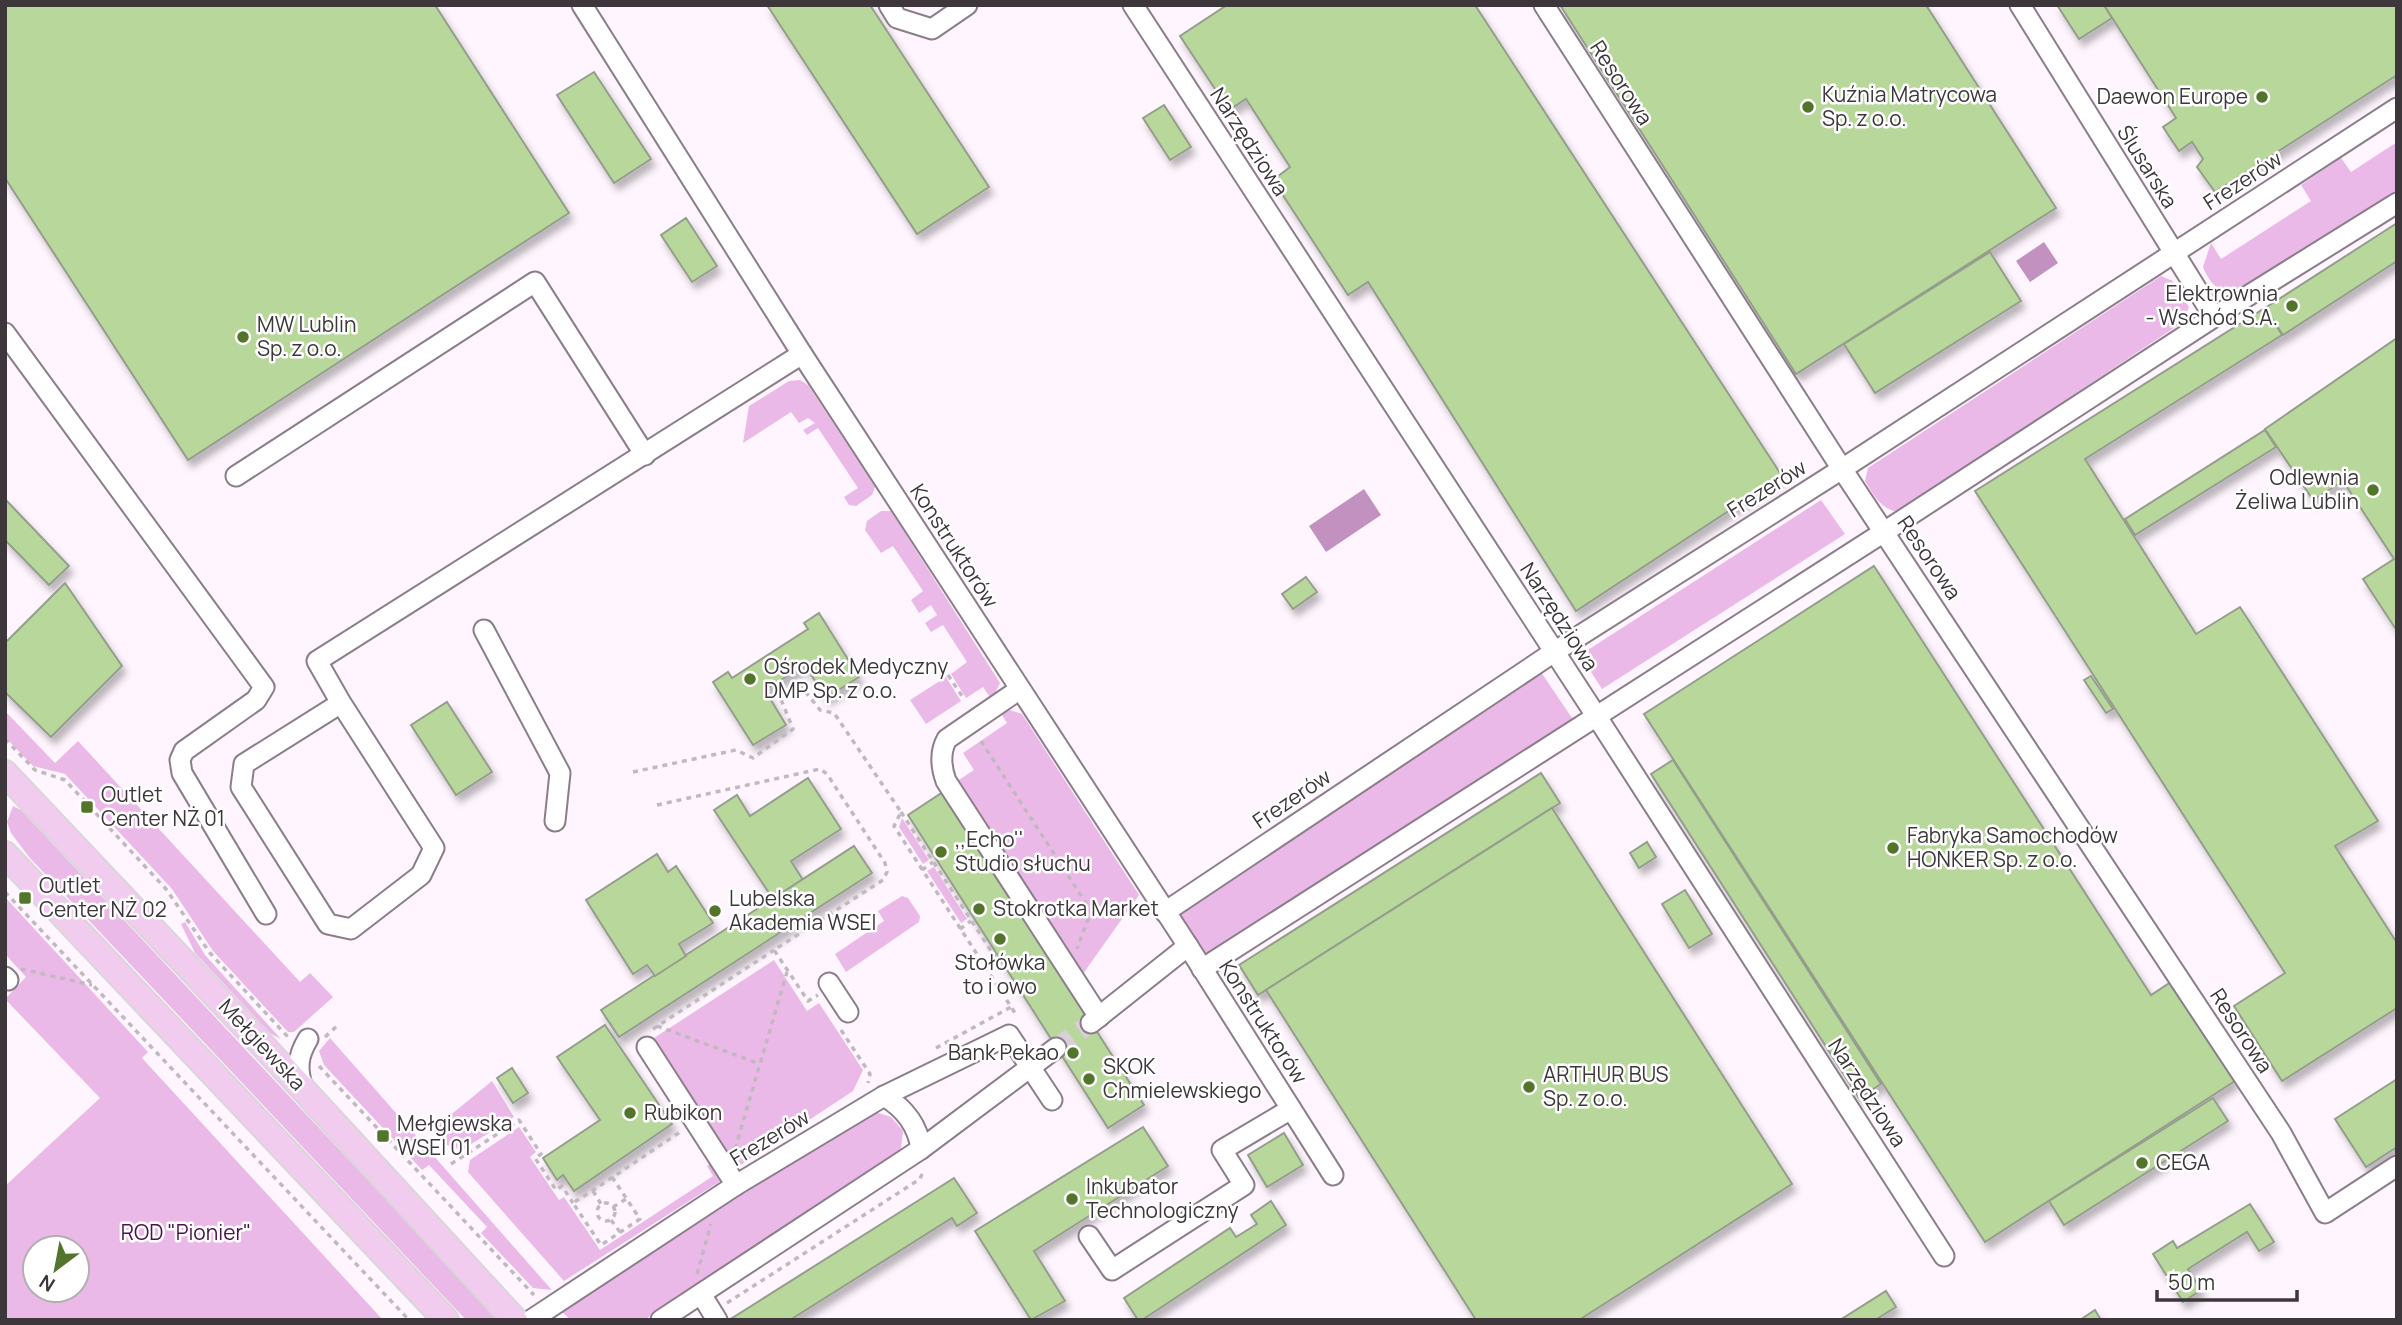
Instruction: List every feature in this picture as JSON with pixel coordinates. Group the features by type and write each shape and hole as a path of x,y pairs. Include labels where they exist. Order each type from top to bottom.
{"main road":[{"name":"Mełgiewska","path":"5,773 266,1049 515,1320"},
{"path":"5,790 31,800"},
{"path":"5,854 446,1320"}],"street":[{"path":"889,5 897,18 932,29 967,5"},
{"name":"Narzędziowa","path":"1133,5 1944,1256"},
{"name":"Resorowa","path":"1544,5 1842,469 2281,1133 2325,1213 2397,1166"},
{"name":"Ślusarska","path":"2020,5 2214,317"},
{"name":"Konstruktorów","path":"585,6 802,354 1188,946 1333,1175"},
{"name":"Frezerów","path":"1165,912 1554,652 1842,469 2397,108"},
{"path":"1202,969 2214,317 2397,203"},
{"path":"236,476 535,282 645,455"},
{"path":"5,333 264,687 256,700 184,751 180,760 182,773 266,914"},
{"path":"341,703 244,764 241,787 328,924 351,929 421,875 434,848 317,661 802,354"},
{"path":"484,630 560,773 555,821"},
{"path":"1020,689 947,739 942,752 942,768 946,781 1069,971 1095,1020 1188,946"},
{"path":"829,983 848,1012"},
{"name":"Frezerów","path":"531,1320 736,1185 884,1096 1009,1035 1052,1100"},
{"path":"647,1040 736,1185"},
{"path":"266,1049 311,1043"},
{"path":"303,1089 298,1064 300,1052 311,1043"},
{"path":"661,1320 699,1284 924,1156 1056,1048"},
{"path":"884,1096 899,1105 910,1120 919,1135 924,1156"},
{"path":"1089,1236 1112,1270 1244,1185 1222,1150 1291,1109"},
{"path":"699,1284 715,1316"}],"path":[{"path":"948,676 964,699"},
{"path":"780,681 788,692"},
{"path":"633,772 736,750 753,758 793,729 780,698 800,685 820,710 834,713 901,812 995,957 988,972"},
{"path":"5,739 35,770 65,780 166,889 210,953 290,1039 300,1031 311,1043 316,1063 536,1297"},
{"path":"981,741 1091,911 1069,971"},
{"path":"657,805 820,769 827,774 885,863 886,876 797,936 791,926"},
{"path":"901,812 894,826 1017,1016"},
{"path":"922,870 933,862"},
{"path":"5,892 409,1320"},
{"path":"960,929 971,921"},
{"path":"647,1040 657,1026 774,950"},
{"path":"735,1149 787,970"},
{"path":"8,974 93,985"},
{"path":"981,1023 1011,1007"},
{"path":"311,1043 337,1026"},
{"path":"657,1026 760,1064"},
{"path":"451,1164 519,1120 541,1153 535,1158 556,1190 562,1186 601,1245 640,1219 612,1177"},
{"path":"573,1203 690,1126"},
{"path":"715,1316 920,1179 924,1156"},
{"path":"592,1191 601,1204"},
{"path":"613,1208 627,1199"},
{"path":"607,1203 613,1208 615,1215 611,1220 606,1222 598,1217 597,1208 601,1204 607,1203"},
{"path":"699,1284 714,1212"},
{"path":"611,1220 620,1233"}],"green space":[{"path":"2397,142 2397,194 2234,295 2219,289 2211,282 2203,267 2211,243 2221,259 2311,201 2301,185 2341,158 2351,172"},
{"path":"2161,276 2173,281 2189,307 2183,322 1897,512 1881,504 1874,496 1865,481 1868,468"},
{"path":"800,380 808,385 875,487 872,495 856,506 849,505 844,497 858,488 818,428 807,435 803,430 815,423 808,418 799,423 791,412 743,443 749,406 789,381"},
{"path":"1821,500 1845,534 1602,689 1580,655"},
{"path":"881,511 891,511 1000,683 992,700 983,687 966,698 951,674 967,662 943,625 931,632 925,623 937,615 931,605 919,613 911,600 923,591 893,546 881,553 865,530 867,521"},
{"path":"1541,672 1574,721 1206,956 1178,913"},
{"path":"946,677 961,701 926,724 910,700"},
{"path":"1010,710 1022,714 1139,895 1080,978 954,783 974,770 963,753 1007,723 1000,712"},
{"path":"5,711 55,763 78,741 300,982 310,973 333,997 294,1032 288,1032 213,951 172,889 65,774 33,766 5,737"},
{"path":"13,806 21,810 499,1320 466,1320 29,857 11,833 7,822"},
{"path":"902,818 929,860 923,864 899,827"},
{"path":"934,867 967,919 961,923 927,871"},
{"path":"902,896 908,898 920,916 919,922 846,972 835,954 884,921 878,911"},
{"name":"ROD \"Pionier\"","path":"5,897 148,1052 142,1058 383,1320 5,1320 5,1186 100,1098 5,999 26,977 5,954"},
{"path":"185,922 205,955 281,1039 271,1034 195,953 181,924"},
{"path":"774,960 807,1011 819,1003 863,1070 853,1091 736,1168 651,1040"},
{"path":"330,1038 551,1290 533,1288 481,1233 487,1227 429,1165 422,1170 324,1065 319,1051"},
{"path":"492,1081 514,1117 462,1150 444,1144 426,1123 428,1117 437,1126"},
{"path":"876,1112 891,1117 903,1131 901,1148 896,1155 644,1320 571,1320 562,1312 861,1117"},
{"path":"519,1127 536,1152 530,1157 559,1200 564,1197 600,1250 713,1176 707,1166 711,1163 722,1180 564,1281 468,1172 470,1160"}],"shaded area":[{"path":"2044,242 2058,263 2030,282 2016,261"},
{"path":"1364,489 1381,515 1326,552 1309,526"}],"building":[{"name":"MW Lublin Sp. z o.o.","path":"5,5 435,5 569,213 188,460 5,178"},
{"path":"767,5 870,5 989,187 917,234"},
{"path":"1227,5 1475,5 1782,476 1576,611 1368,282 1348,295 1273,180 1290,167 1246,99 1229,110 1180,36"},
{"name":"Kuźnia Matrycowa Sp. z o.o.","path":"1560,5 1926,5 2056,208 1796,374"},
{"path":"2057,5 2104,5 2112,18 2079,39"},
{"name":"Daewon Europe","path":"2104,5 2397,5 2397,75 2215,192 2197,167 2203,159 2192,142 2179,151 2163,127 2176,118"},
{"path":"594,72 651,159 614,183 557,95"},
{"path":"1164,105 1191,147 1170,160 1143,118"},
{"path":"686,218 717,266 692,282 661,235"},
{"path":"2397,223 2397,261 2283,335 2265,308"},
{"path":"1990,252 2021,301 1875,393 1844,344"},
{"path":"2265,308 2282,335 2085,459 2196,634 2240,607 2378,821 2335,846 2397,943 2397,1008 2282,1081 2234,1006 2285,973 1975,491"},
{"name":"Odlewnia Żeliwa Lublin","path":"2397,338 2397,631 2363,579 2394,559 2343,481 2313,500 2265,429"},
{"path":"2265,430 2276,447 2135,535 2125,519"},
{"path":"5,499 69,566 49,585 5,540"},
{"name":"Fabryka Samochodów HONKER Sp. z o.o.","path":"1874,566 2151,995 2171,982 2235,1081 1985,1242 1644,714"},
{"path":"1306,577 1317,592 1293,609 1282,594"},
{"path":"65,583 122,666 51,737 5,692 5,643"},
{"name":"Ośrodek Medyczny DMP Sp. z o.o.","path":"819,613 859,677 826,698 805,665 765,690 786,725 753,745 713,682 728,672 732,678 808,629 804,623"},
{"path":"2091,676 2113,709 2106,713 2084,680"},
{"path":"447,702 492,772 456,795 411,725"},
{"path":"1673,760 1881,1084 1859,1098 1651,774"},
{"path":"1541,773 1560,803 1258,995 1239,965"},
{"path":"808,778 841,829 791,861 803,880 773,899 714,810 737,795 750,816"},
{"path":"943,792 1144,1105 1108,1128 908,815"},
{"name":"ARTHUR BUS Sp. z o.o.","path":"1552,808 1792,1184 1579,1320 1476,1320 1266,990"},
{"path":"1647,842 1656,857 1639,868 1630,853"},
{"path":"854,846 872,873 619,1037 601,1010"},
{"path":"657,854 668,872 676,866 713,923 679,944 686,956 655,976 647,965 633,974 586,900"},
{"path":"1685,890 1712,934 1689,948 1662,904"},
{"name":"Rubikon","path":"605,1025 672,1124 574,1191 563,1175 557,1180 543,1158 600,1120 557,1057"},
{"path":"512,1068 528,1093 513,1103 497,1078"},
{"path":"2397,1079 2397,1147 2366,1167 2335,1119"},
{"path":"2213,1098 2228,1121 2064,1225 2049,1201"},
{"name":"Inkubator Technologiczny","path":"1143,1127 1168,1166 1034,1251 1065,1301 1031,1320 975,1231"},
{"path":"1284,1133 1303,1165 1267,1187 1248,1155"},
{"path":"954,1178 977,1213 957,1226 952,1218 790,1320 729,1320"},
{"path":"1271,1201 1286,1225 1142,1320 1138,1320 1124,1298 1230,1228 1236,1237 1257,1224 1251,1215"},
{"path":"2250,1204 2274,1242 2259,1251 2247,1232 2188,1269 2201,1290 2183,1302 2153,1254 2173,1241 2177,1248"},
{"path":"1886,1291 1896,1307 1875,1320 1840,1320"},
{"path":"2095,1310 2101,1320 2080,1320"}],"tunnel":[{"path":"1056,1048 1091,1023"}],"place":[{"name":"Daewon Europe","path":"2262,97"},
{"name":"Kuźnia Matrycowa Sp. z o.o.","path":"1808,107"},
{"name":"Elektrownia - Wschód S.A.","path":"2292,306"},
{"name":"MW Lublin Sp. z o.o.","path":"243,337"},
{"name":"Odlewnia Żeliwa Lublin","path":"2373,490"},
{"name":"Ośrodek Medyczny DMP Sp. z o.o.","path":"750,679"},
{"name":"Outlet Center NŻ 01","path":"87,807"},
{"name":"Fabryka Samochodów HONKER Sp. z o.o.","path":"1893,848"},
{"name":",,Echo'' Studio słuchu","path":"941,852"},
{"name":"Outlet Center NŻ 02","path":"25,898"},
{"name":"Stokrotka Market","path":"979,909"},
{"name":"Lubelska Akademia WSEI","path":"715,911"},
{"name":"Stołówka to i owo","path":"1000,939"},
{"name":"Bank Pekao","path":"1073,1053"},
{"name":"SKOK Chmielewskiego","path":"1089,1079"},
{"name":"ARTHUR BUS Sp. z o.o.","path":"1529,1087"},
{"name":"Rubikon","path":"630,1113"},
{"name":"Mełgiewska WSEI 01","path":"383,1136"},
{"name":"CEGA","path":"2142,1163"},
{"name":"Inkubator Technologiczny","path":"1072,1199"}]}
